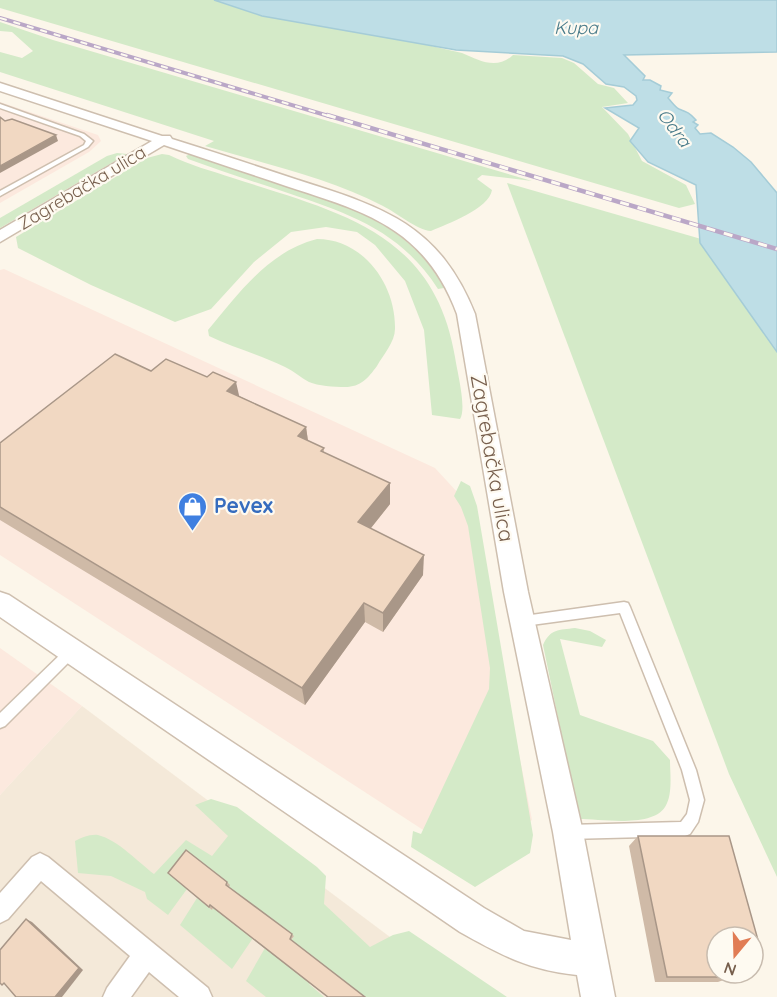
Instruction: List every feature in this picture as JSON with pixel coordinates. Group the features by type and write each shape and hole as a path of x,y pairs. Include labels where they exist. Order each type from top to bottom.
{"street":[{"name":"Zagrebačka ulica","path":"0,87 165,139 363,206 388,218 409,232 437,258 453,280 466,314 524,621 568,832 598,997"},
{"name":"Zagrebačka ulica","path":"0,237 165,139"},
{"path":"0,603 472,920 518,946 557,956 591,959"},
{"path":"0,911 40,866 199,997"},
{"path":"116,997 147,954"}],"lane":[{"path":"0,106 82,135 90,141 86,146 0,194"},
{"path":"524,621 624,607 689,770 697,800 693,817 685,829 568,832"},
{"path":"0,722 72,651"}],"shaded area":[{"path":"0,102 98,135 101,141 89,152 0,203"},
{"path":"4,269 435,468 470,506 532,820 474,863 0,555 0,270"},
{"path":"0,648 82,706 0,795"},
{"path":"82,706 470,997 0,997 0,795"}],"green space":[{"path":"0,0 230,0 462,53 488,63 501,62 513,55 562,58 574,63 598,84 614,88 628,103 602,107 628,134 642,161 686,185 695,204 679,208 0,8"},
{"path":"0,22 53,40 532,181 482,175 477,179 492,190 483,203 457,220 431,231 425,230 383,206 340,187 205,146 214,141 0,72 0,52 22,58 33,51 12,32 0,31"},
{"path":"117,153 127,154 0,228 0,218 107,156"},
{"path":"162,154 344,216 376,233 403,254 426,281 444,315 461,389 462,414 460,419 432,415 424,330 405,281 375,245 357,232 326,227 291,232 254,262 211,309 175,322 91,285 18,248 16,237 147,158"},
{"path":"190,154 327,200 373,219 393,231 412,247 429,265 444,288 438,289 423,268 406,251 368,225 326,206 188,159 186,156"},
{"path":"507,183 715,243 777,339 777,877 729,774"},
{"path":"317,239 334,241 362,256 374,267 390,296 394,312 393,339 374,370 364,381 355,385 336,387 313,383 276,363 209,336 208,330 231,302 269,264 284,253"},
{"path":"461,481 470,486 477,506 533,835 530,853 475,887 411,847 413,831 421,834 489,689 490,668 468,526 454,496"},
{"path":"575,628 590,631 606,640 602,647 560,639 580,715 653,741 670,760 671,784 668,802 658,814 649,818 625,821 579,819 543,645 552,633"},
{"path":"211,799 237,807 317,867 326,876 324,904 370,947 393,935 409,931 507,997 365,997 321,964 309,984 324,997 266,997 246,981 265,948 279,959 294,936 253,938 232,969 180,925 197,898 212,910 229,885 172,876 187,889 168,915 147,899 145,892 111,876 78,873 75,841 92,835 98,835 113,842 154,874 186,840 212,856 228,836 195,805"}],"water":[{"path":"214,0 777,0 777,52 624,55 645,76 643,80 650,80 661,86 660,90 672,93 668,98 696,120 693,122 698,125 695,128 700,134 711,133 733,147 751,162 777,193 777,352 700,243 696,185 648,162 630,141 639,128 605,108 633,105 637,100 636,96 624,87 606,84 583,64 563,56 456,50 262,16"}],"building":[{"path":"0,117 5,121 12,119 56,135 0,166"},
{"name":"Pevex","path":"115,354 151,371 166,359 207,377 213,372 236,382 227,391 306,427 298,436 324,448 321,451 390,483 358,522 424,555 383,613 364,603 302,688 0,507 0,443"},
{"path":"638,836 729,836 754,925 705,925 705,977 667,977"},
{"path":"186,850 227,882 226,885 292,934 290,939 365,997 328,997 210,905 209,907 168,873"},
{"path":"26,919 79,968 55,997 16,997 4,983 2,985 0,983 0,950"}],"railway":[{"path":"0,18 332,117"},
{"path":"327,115 777,249"}],"place":[{"name":"Pevex","path":"193,532"}],"water label":[{"name":"Kupa","path":"576,28"},
{"name":"Odra","path":"674,128"}]}
